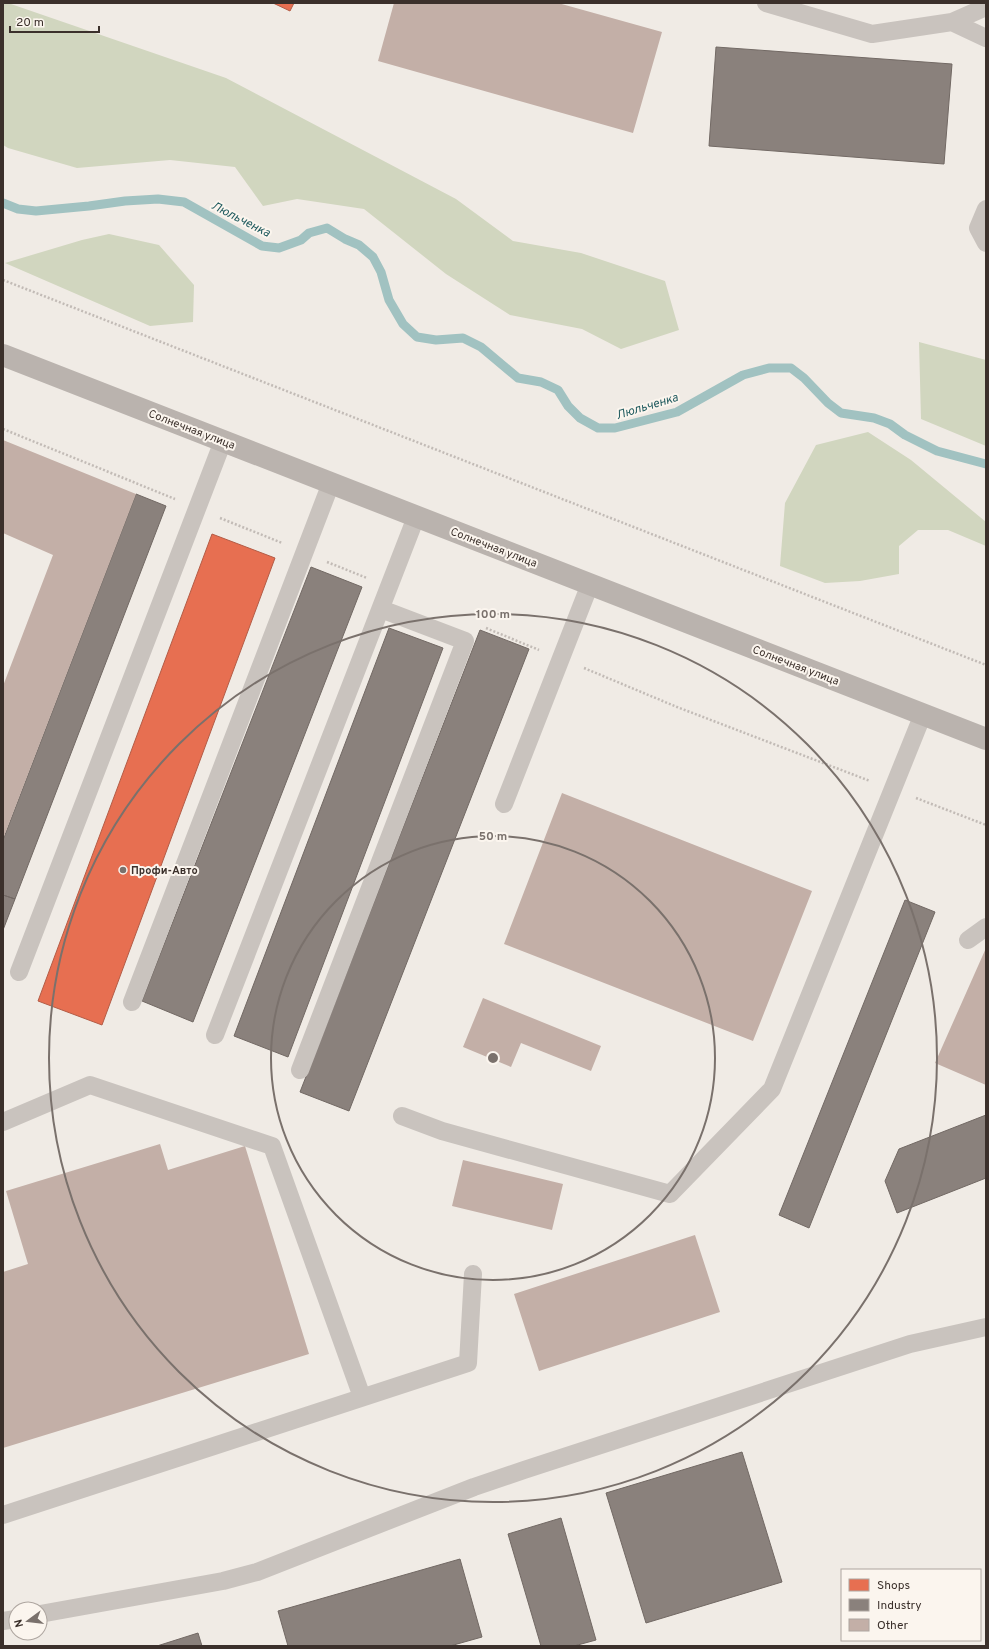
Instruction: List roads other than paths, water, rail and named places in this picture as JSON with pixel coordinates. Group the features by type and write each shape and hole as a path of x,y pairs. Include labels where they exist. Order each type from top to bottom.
{"main road":[{"name":"Солнечная улица","path":"3,355 986,739"}],"lane":[{"path":"766,3 872,34 952,22 986,7"},
{"path":"952,22 986,38"},
{"path":"986,209 978,228 986,243"},
{"path":"19,972 223,441"},
{"path":"132,1002 331,483"},
{"path":"215,1035 416,517"},
{"path":"504,804 590,584"},
{"path":"300,1070 465,641 381,609"},
{"path":"402,1116 442,1130 670,1194 772,1089 923,714"},
{"path":"968,940 986,927"},
{"path":"3,1122 90,1085 272,1146 362,1398"},
{"path":"3,1515 468,1363 473,1274"},
{"path":"48,1613 223,1581 257,1572 474,1487 524,1470 910,1344 986,1327"}],"waterway":[{"name":"Люльченка","path":"3,203 18,209 36,211 125,201 158,199 184,202 262,246 279,248 301,240 309,233 327,228 345,239 359,245 373,257 381,272 389,300 403,324 417,337 436,340 463,338 481,347 518,378 541,382 558,390 568,406 580,418 598,428 615,428 677,412 743,375 769,368 791,368 804,378 828,403 841,413 874,418 890,424 905,435 937,451 986,464"}],"place":[{"name":"Профи-Авто","path":"123,870"}]}
